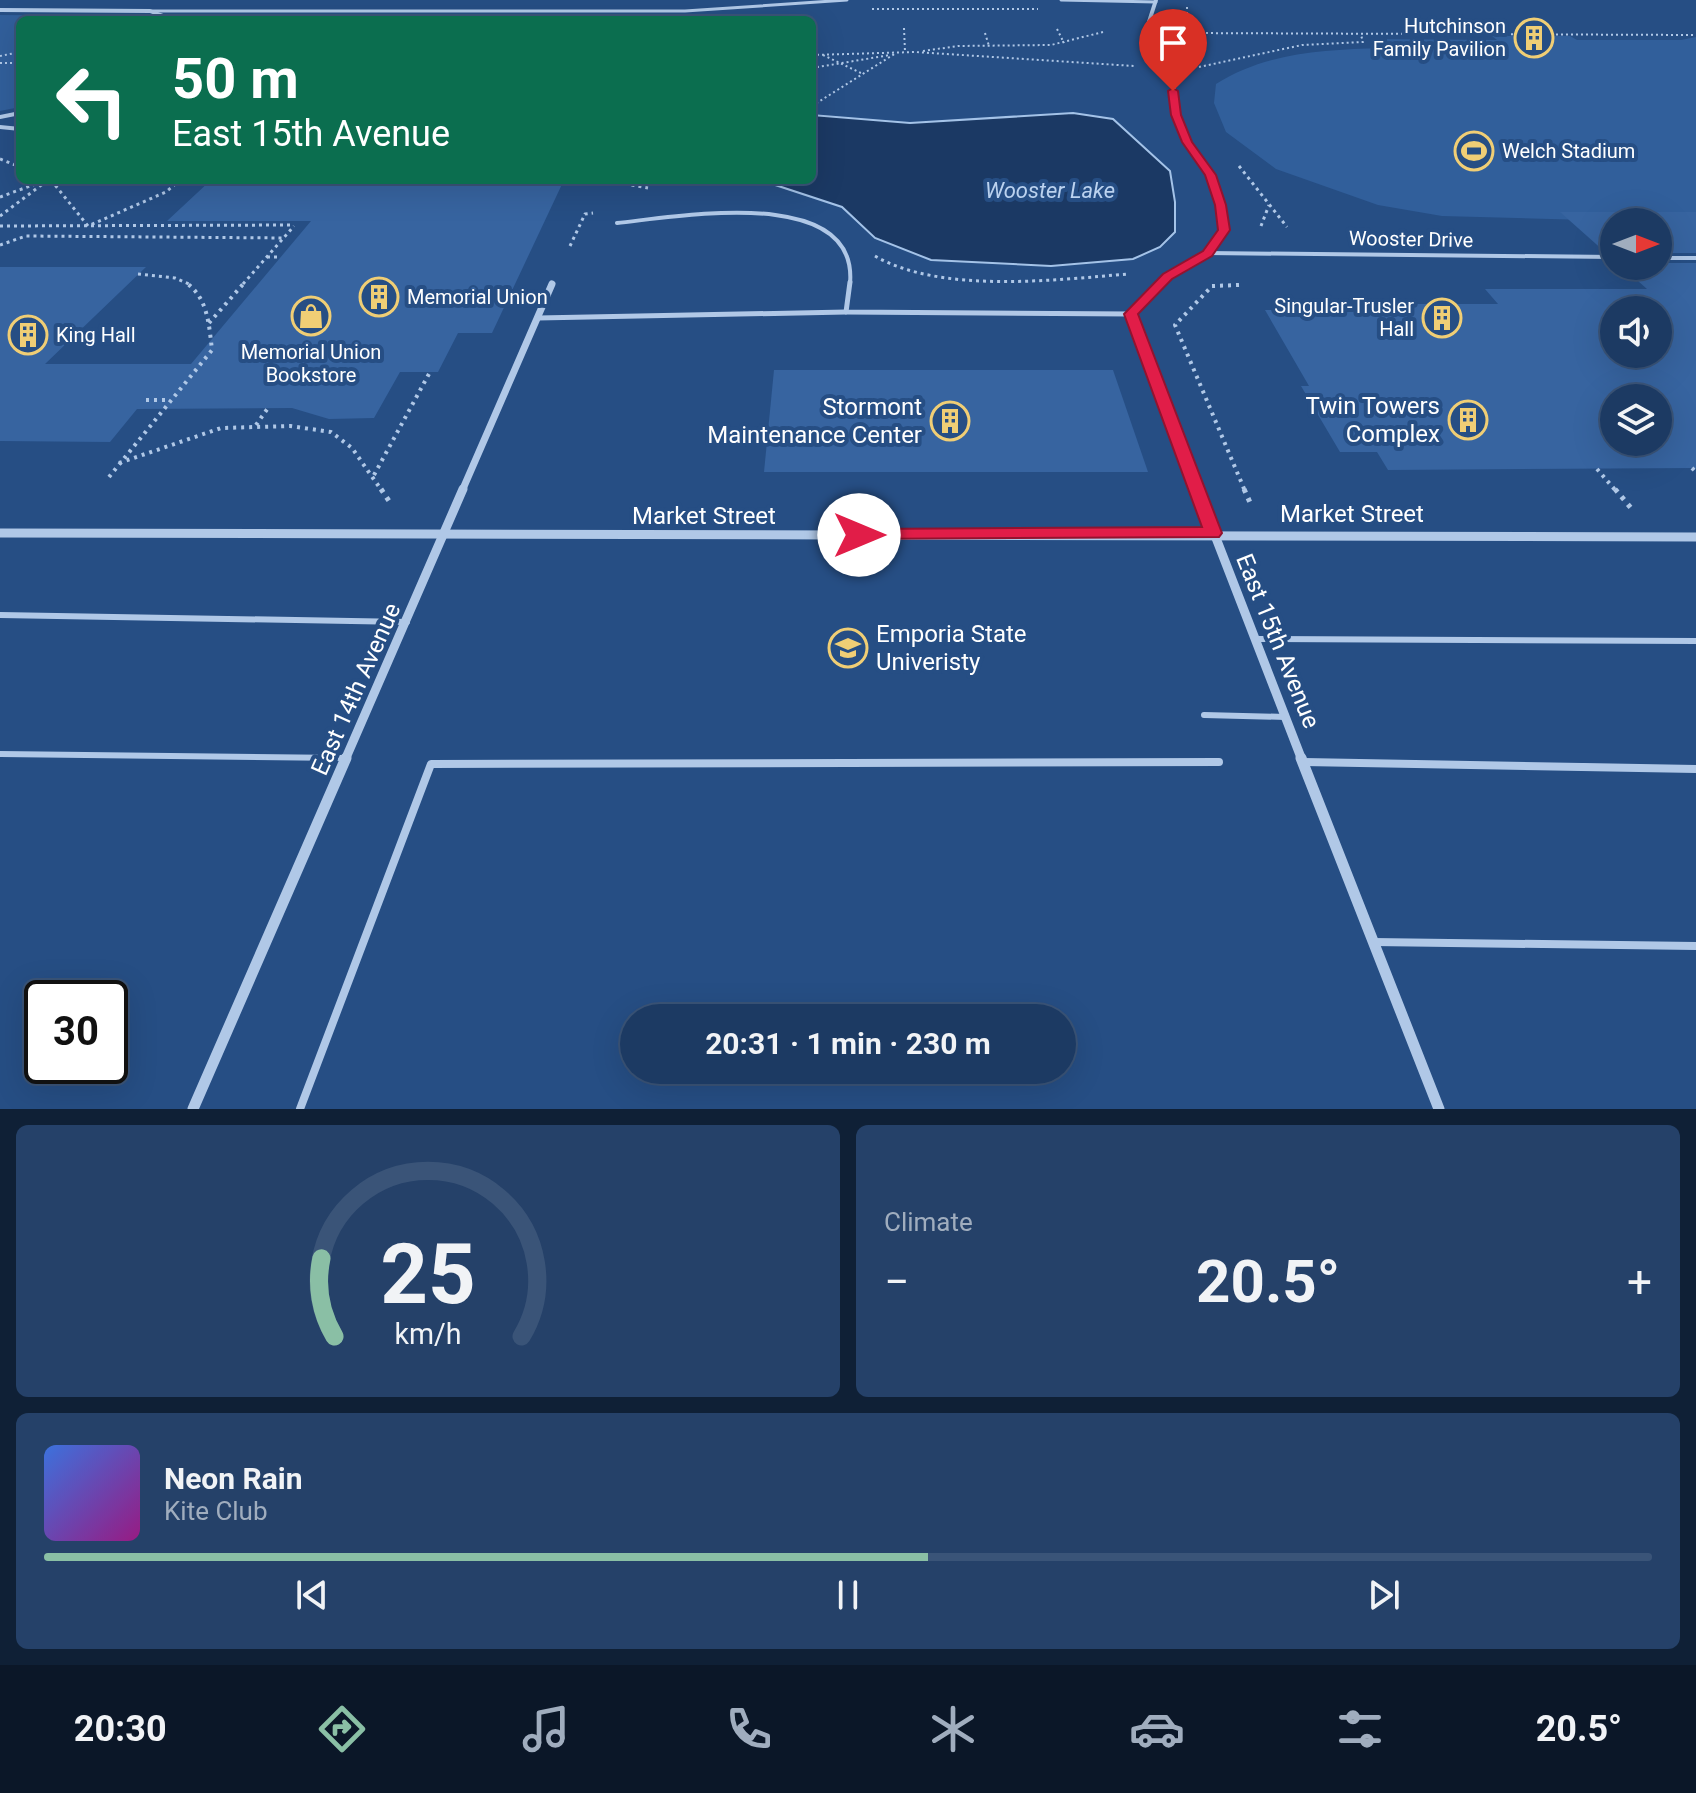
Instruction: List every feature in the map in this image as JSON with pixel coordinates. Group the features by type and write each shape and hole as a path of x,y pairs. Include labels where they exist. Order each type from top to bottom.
{"street":[{"path":"1131,314 1167,276 1207,253 1224,230 1210,175 1187,142 1176,115 1170,67 1146,31 1156,1"},
{"path":"0,10 150,11 163,16"},
{"name":"East 14th Avenue","path":"193,1109 552,284"},
{"name":"East 15th Avenue","path":"1131,314 1213,533 1439,1109"},
{"name":"Market Street","path":"0,533 444,537 1213,533 1696,537"}],"lane":[{"path":"150,11 685,11 847,0"},
{"path":"1061,0 1156,1"},
{"path":"617,223 775,213 822,225 841,240 849,255 851,271 846,312"},
{"name":"Wooster Drive","path":"1207,253 1600,257"},
{"path":"1672,258 1696,258"},
{"path":"538,318 846,312 1131,314"},
{"path":"0,615 407,622"},
{"path":"1256,639 1696,641"},
{"path":"1204,715 1286,717"},
{"path":"0,754 347,758"},
{"path":"300,1109 431,764 1219,762"},
{"path":"1304,762 1696,769"},
{"path":"1373,942 1696,946"}],"path":[{"path":"972,0 974,9"},
{"path":"1187,7 1187,20"},
{"path":"904,28 905,52"},
{"path":"1057,29 1064,43"},
{"path":"915,52 958,46 1064,43 1086,34 1107,31"},
{"path":"985,33 989,46"},
{"path":"1178,33 1696,35"},
{"path":"1201,80 1198,67 1226,64 1262,52 1302,45 1363,42 1361,34"},
{"path":"816,67 905,52 1138,66"},
{"path":"816,55 896,53"},
{"path":"816,104 896,53"},
{"path":"822,54 837,64 863,74"},
{"path":"1230,155 1294,236"},
{"path":"0,197 37,184"},
{"path":"0,216 43,184"},
{"path":"51,184 88,226"},
{"path":"88,226 166,192 175,184"},
{"path":"613,184 658,189"},
{"path":"1258,236 1269,205"},
{"path":"0,226 294,225 209,323"},
{"path":"0,245 55,226"},
{"path":"26,236 284,238"},
{"path":"872,253 884,265 944,276 1024,279 1133,274"},
{"path":"266,257 280,257"},
{"path":"109,477 212,350 209,323 197,291 186,279 171,275 138,274"},
{"path":"1249,284 1212,286 1175,325 1254,511"},
{"path":"374,475 430,372"},
{"path":"146,400 171,400"},
{"path":"256,425 268,408"},
{"path":"119,463 221,428 290,426 331,432 352,448 374,475 394,508"},
{"path":"1597,469 1632,509"}],"shaded area":[{"path":"0,15 137,16 16,16 16,108 0,111"},
{"name":"Welch Stadium","path":"1492,36 1570,36 1577,40 1681,40 1696,37 1696,242 1672,229 1672,208 1600,208 1600,220 1442,216 1378,205 1276,169 1226,132 1214,103 1216,84 1235,73 1275,59 1317,52 1382,48 1371,39 1497,40"}],"water":[{"name":"Wooster Lake","path":"1073,113 1113,119 1170,171 1175,202 1175,232 1160,247 1133,259 1051,266 931,260 875,238 842,207 772,184 816,184 816,115 910,123"}],"building":[{"name":"Memorial Union","path":"207,184 562,184 492,333 458,333 438,372 400,372 374,418 329,419 292,408 137,409 110,442 0,441 0,267 146,267 45,364 191,364 311,221 167,221"},
{"path":"1560,212 1600,212 1600,248"},
{"path":"1672,212 1696,212 1696,253 1672,253"},
{"path":"1672,263 1696,263 1696,468 1388,470 1377,452 1340,452 1301,386 1309,386 1265,310 1285,310 1281,304 1498,304 1485,289 1647,289 1637,280 1672,280"},
{"name":"Stormont Maintenance Center","path":"774,370 1113,370 1148,472 764,472"}],"place":[{"name":"Hutchinson Family Pavilion","path":"1534,38"},
{"name":"Welch Stadium","path":"1474,151"},
{"name":"Memorial Union","path":"379,297"},
{"name":"Memorial Union Bookstore","path":"311,316"},
{"name":"Singular-Trusler Hall","path":"1442,318"},
{"name":"King Hall","path":"28,335"},
{"name":"Twin Towers Complex","path":"1468,420"},
{"name":"Stormont Maintenance Center","path":"950,421"},
{"name":"Emporia State Univeristy","path":"848,648"}],"route":[{"path":"859,535 1213,533 1131,314 1167,276 1207,253 1224,230 1210,175 1187,142 1176,115 1173,91"}]}
